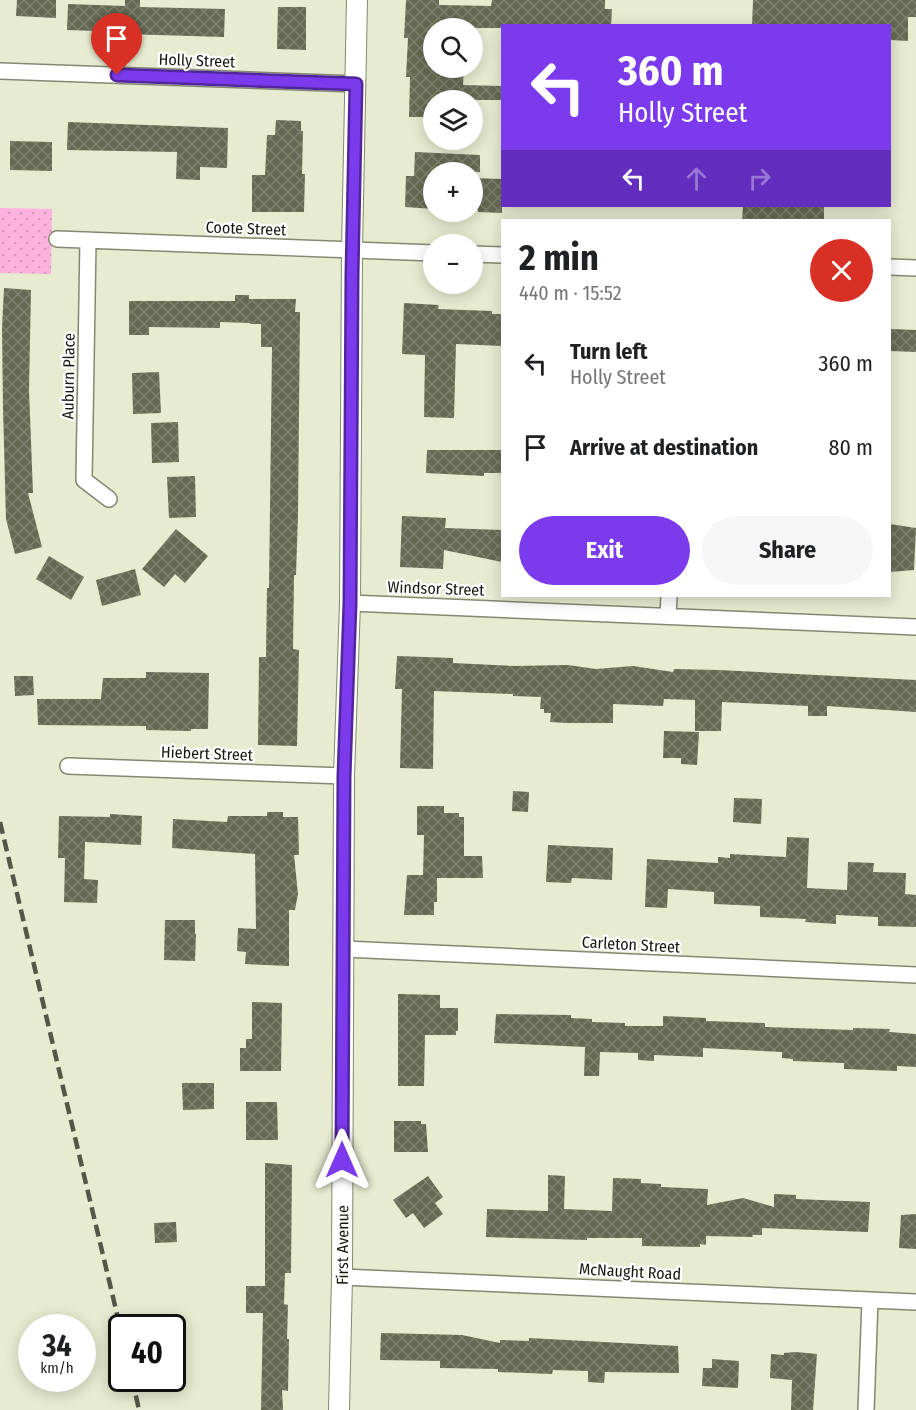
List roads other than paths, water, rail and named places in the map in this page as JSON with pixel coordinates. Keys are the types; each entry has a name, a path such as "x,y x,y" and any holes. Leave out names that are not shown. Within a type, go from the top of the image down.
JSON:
{"street":[{"name":"First Avenue","path":"339,1410 342,1277 344,776 350,603 352,250 357,0"},
{"name":"Holly Street","path":"0,71 356,84"},
{"name":"Coote Street","path":"57,239 423,253"},
{"name":"Auburn Place","path":"88,240 84,480 109,500"},
{"path":"483,254 501,255"},
{"path":"891,267 916,268"},
{"path":"668,616 669,597"},
{"name":"Windsor Street","path":"350,603 916,627"},
{"name":"Hiebert Street","path":"68,766 344,776"},
{"name":"Carleton Street","path":"344,949 916,975"},
{"name":"McNaught Road","path":"342,1277 916,1302"},
{"path":"866,1410 870,1300"}],"railway":[{"path":"0,822 117,1314"},
{"path":"135,1392 139,1410"}]}
